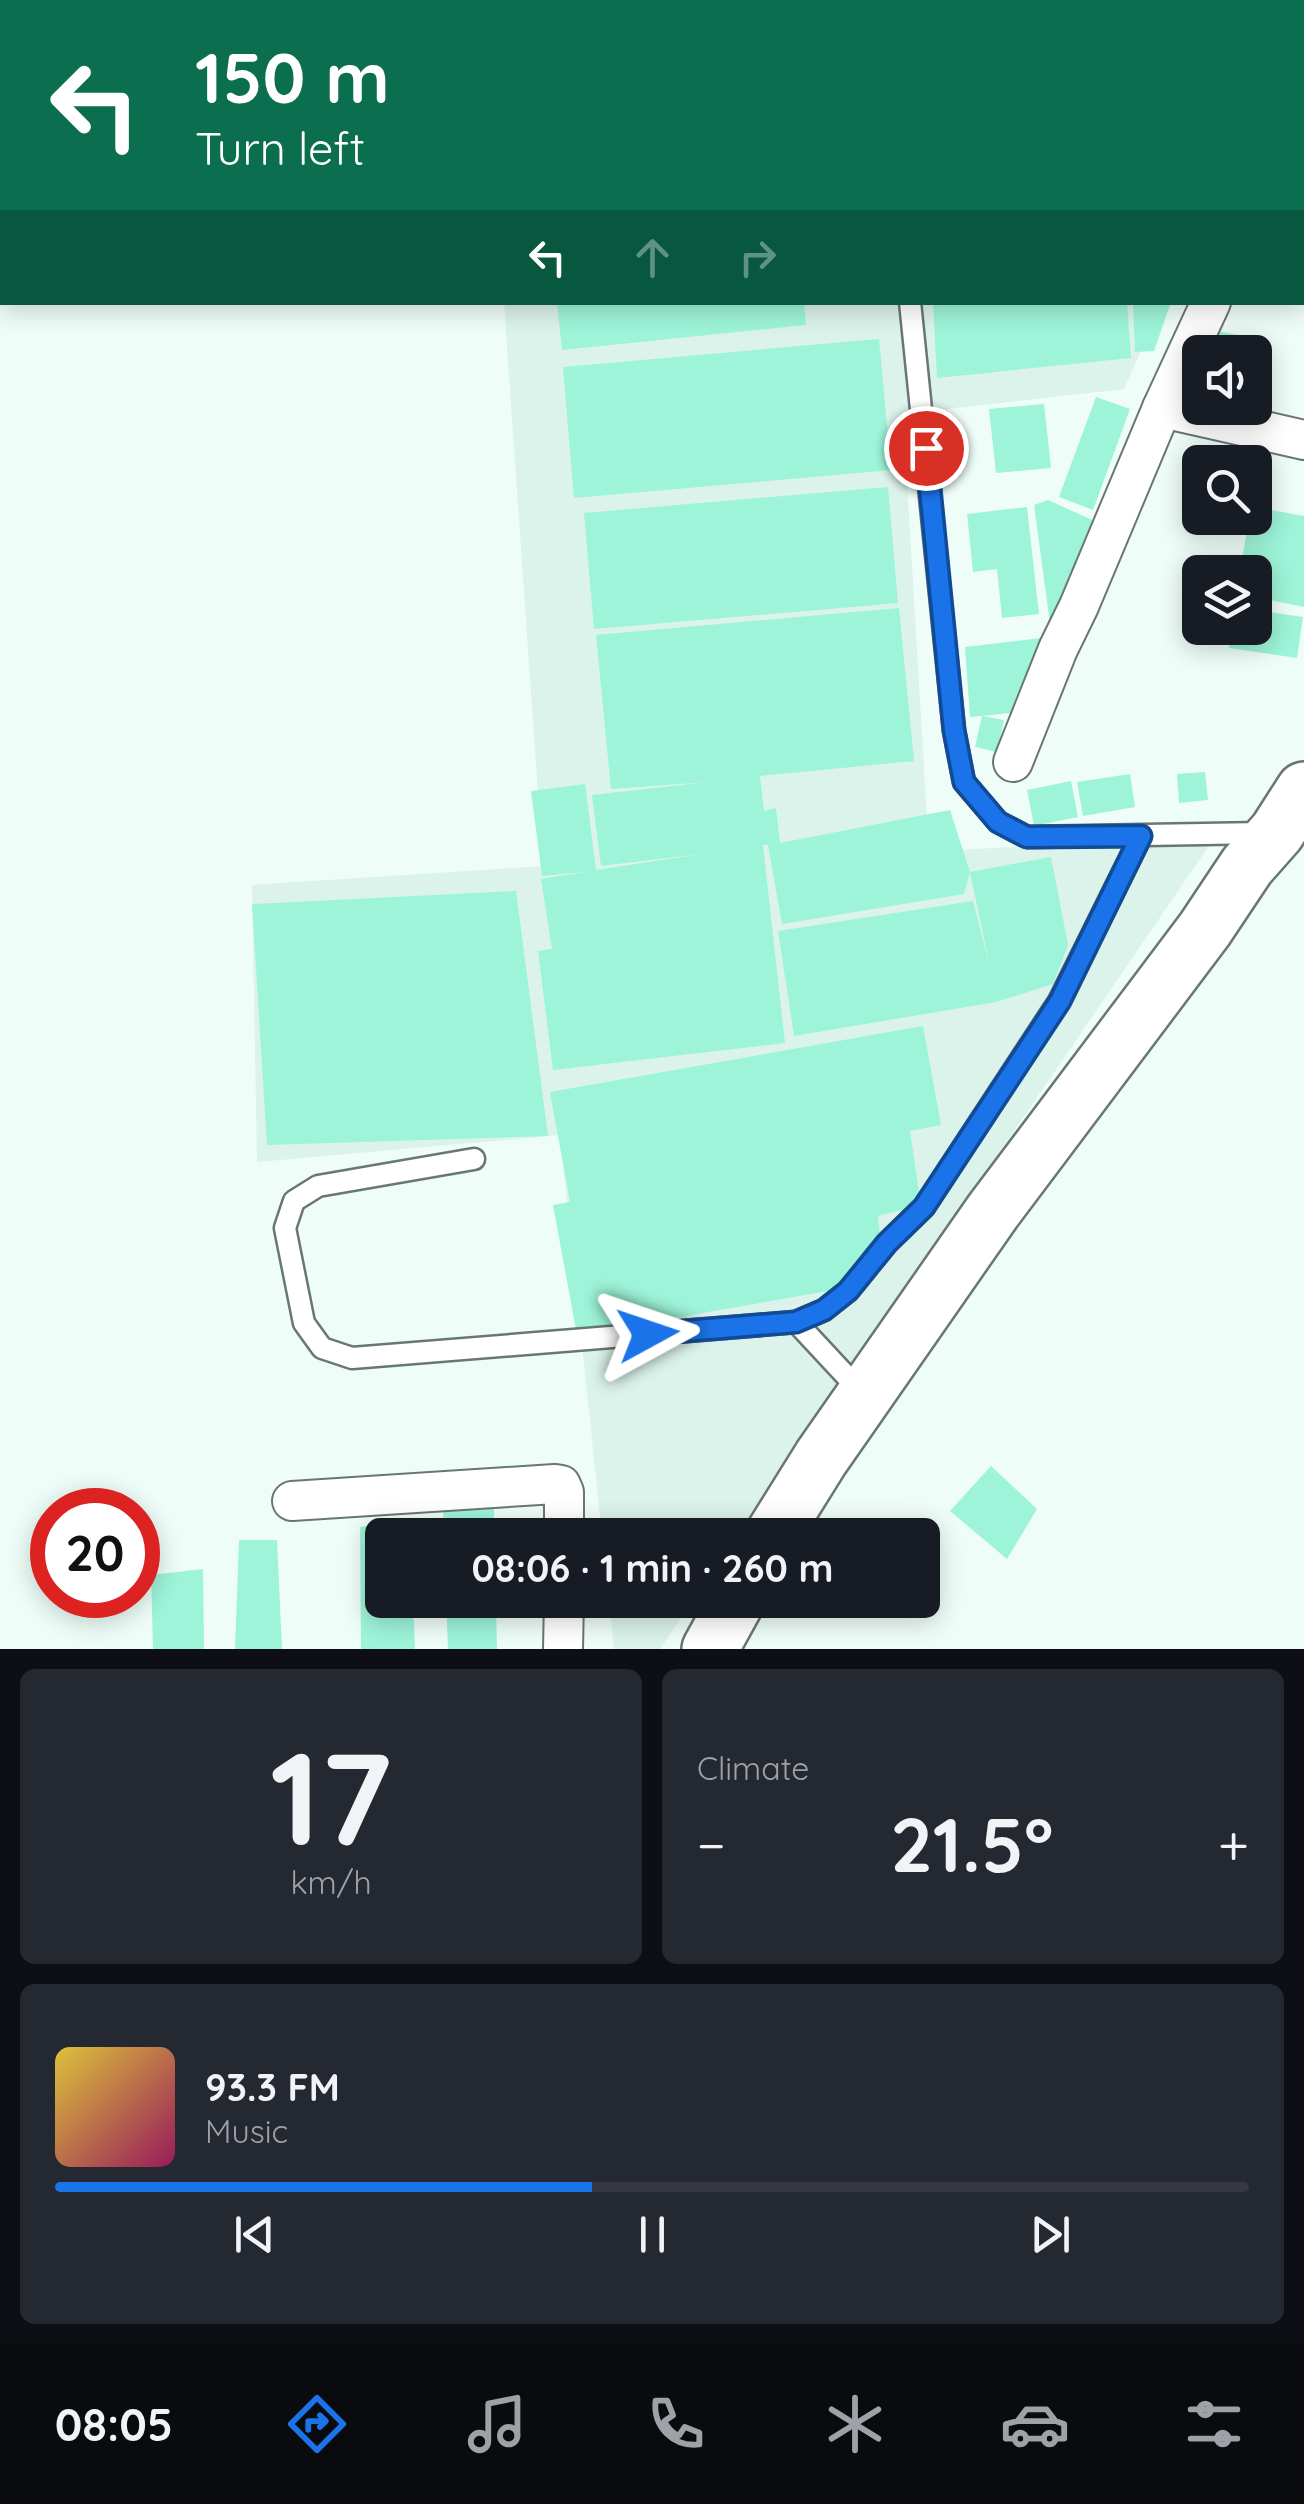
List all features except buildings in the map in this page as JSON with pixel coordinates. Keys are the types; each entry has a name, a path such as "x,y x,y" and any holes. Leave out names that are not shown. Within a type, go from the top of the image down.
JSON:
{"main road":[{"path":"784,1518 993,1211 1290,812"},
{"path":"710,1649 726,1618"}],"street":[{"path":"1012,762 1209,305"},
{"path":"1162,408 1304,440"},
{"path":"292,1501 555,1484 561,1485 564,1492 564,1518"},
{"path":"563,1649 564,1618"}],"lane":[{"path":"910,305 954,730 964,782 998,822 1027,837 1141,836 1290,812"},
{"path":"474,1159 318,1186 294,1200 285,1228 304,1323 322,1348 352,1358 796,1322 824,1310 848,1291 887,1243 924,1207 1060,1001 1141,836"},
{"path":"796,1322 865,1395"}],"shaded area":[{"path":"504,305 1161,305 1124,389 903,414 929,852 1217,834 750,1518 600,1518 560,1135 257,1162 252,885 543,866"},
{"path":"611,1618 681,1618 660,1649 614,1649"}],"route":[{"path":"648,1334 796,1322 824,1310 848,1291 887,1243 924,1207 1060,1001 1141,836 1027,837 998,822 964,782 954,730 926,448"}]}
